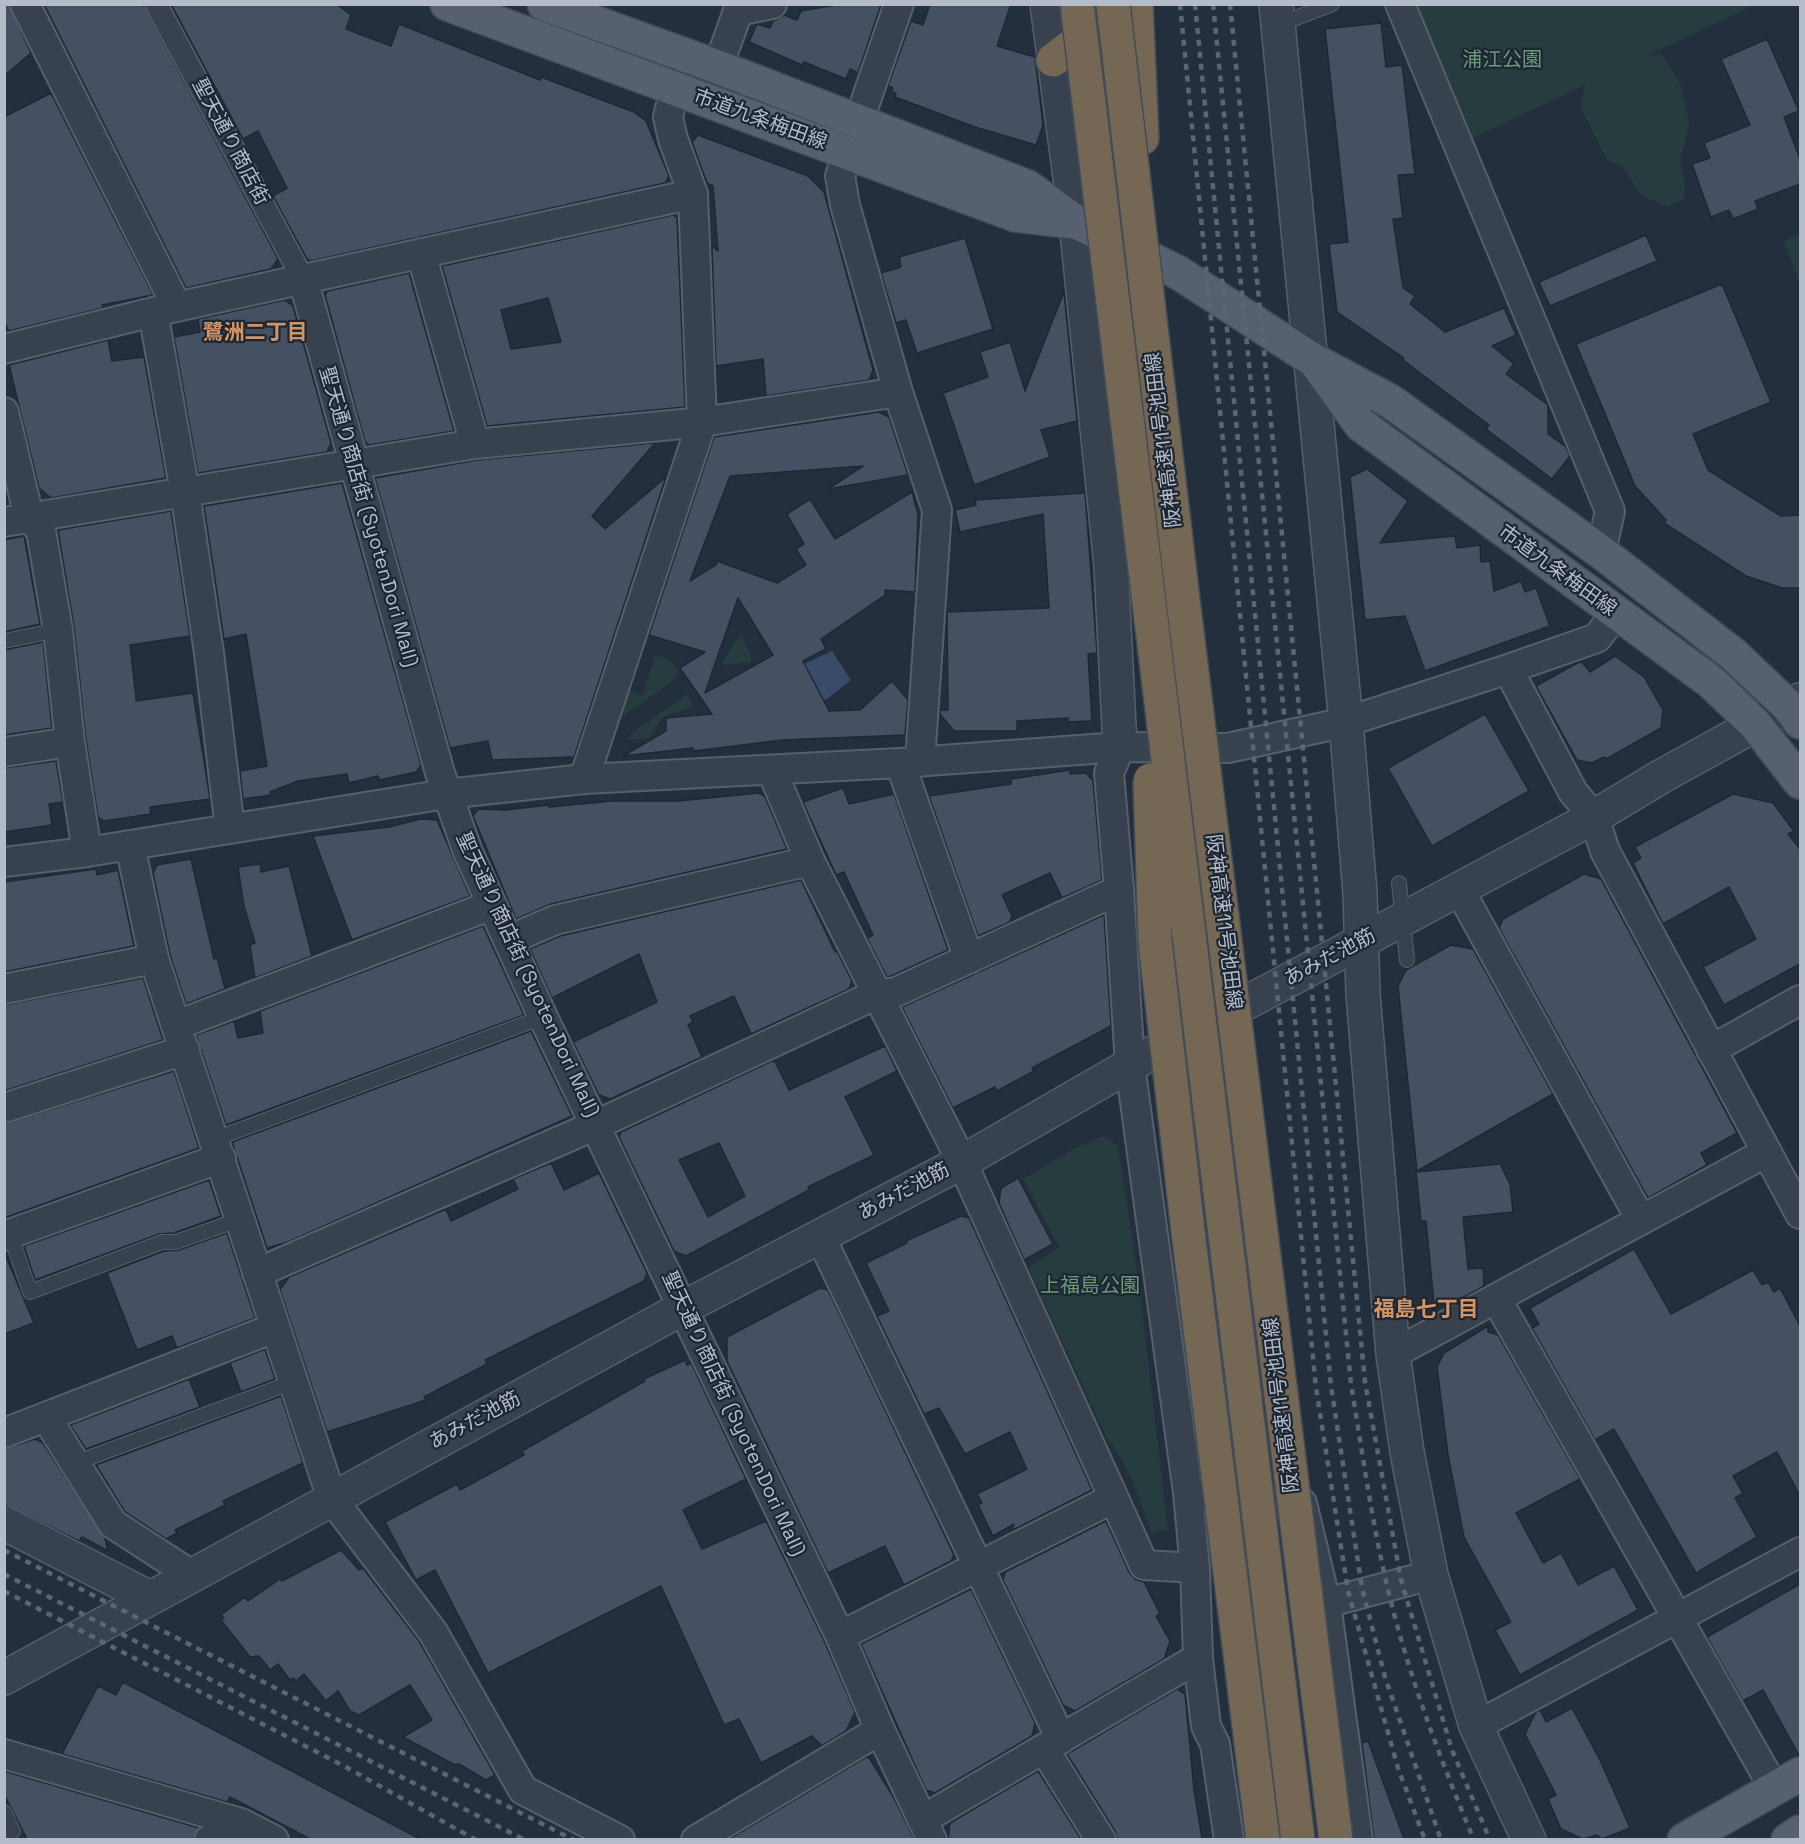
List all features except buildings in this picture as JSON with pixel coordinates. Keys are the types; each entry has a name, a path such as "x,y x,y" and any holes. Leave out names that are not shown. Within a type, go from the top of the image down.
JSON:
{"highway":[{"name":"阪神高速11号池田線","path":"1077,4 1298,1839"},
{"path":"1053,60 1103,22 1108,4"},
{"name":"阪神高速11号池田線","path":"1113,4 1183,600 1336,1839"},
{"path":"1136,4 1147,255"},
{"path":"1149,611 1146,680 1155,941 1188,1232 1263,1839"}],"main road":[{"name":"市道九条梅田線","path":"447,4 675,90 853,138"},
{"name":"市道九条梅田線","path":"544,4 583,11 718,67 853,138 1015,215 1076,222 1147,255 1179,273 1313,360 1390,401 1600,552 1733,654 1797,710"},
{"name":"市道九条梅田線","path":"1313,360 1361,425 1615,614 1712,682 1755,724 1800,782"},
{"path":"1684,1839 1787,1781"}],"street":[{"path":"26,4 165,310 185,492 209,653 231,829"},
{"name":"聖天通り商店街","path":"156,4 303,279"},
{"path":"718,67 733,8 772,4"},
{"path":"899,4 840,176 845,205 898,392 937,510 910,763 969,959"},
{"path":"1047,4 1076,222 1111,565 1120,747 1109,773 1130,1065 1188,1492 1195,1568 1198,1658 1206,1725 1215,1744 1229,1839"},
{"path":"1400,4 1610,511 1600,552"},
{"path":"1277,15 1313,360 1346,722 1363,940 1363,994 1393,1354 1407,1452 1431,1575 1476,1726 1529,1839"},
{"path":"584,779 702,422 693,195 673,139 668,117 675,90"},
{"path":"4,348 303,279 693,195"},
{"path":"422,253 475,444"},
{"name":"聖天通り商店街 (SyotenDori Mall)","path":"303,279 446,794 492,905 543,1017 840,1636 880,1731"},
{"path":"17,519 352,462 475,444 702,422 898,392"},
{"path":"4,412 17,519"},
{"path":"17,519 41,531 58,630 70,742 87,852"},
{"path":"4,862 87,852 446,794 584,779 910,763 1120,747 1228,748 1346,722 1508,669 1597,638 1615,614"},
{"path":"1508,669 1573,792 1594,817 1605,851 1800,1214"},
{"name":"あみだ池筋","path":"10,1669 193,1576 683,1308 962,1162 1130,1065 1594,817 1755,724 1797,710"},
{"path":"4,752 70,742"},
{"path":"771,771 810,861 875,995 962,1162 1112,1499 1144,1565 1195,1568"},
{"path":"130,845 154,959 332,1499 433,1632 523,1790 620,1839"},
{"path":"509,940 555,920 810,861"},
{"path":"1459,889 1641,1220"},
{"path":"257,1273 596,1125 875,995 896,992 1119,890"},
{"path":"4,1108 181,1038 492,905"},
{"path":"4,989 154,959"},
{"path":"1712,1050 1800,1000"},
{"path":"7,1235 218,1148"},
{"path":"1393,1354 1497,1300 1767,1152"},
{"path":"820,1236 978,1565 1053,1744 1101,1839"},
{"path":"1497,1300 1677,1619 1787,1781"},
{"path":"4,1432 274,1328"},
{"path":"46,1417 113,1524 193,1576"},
{"path":"1188,1492 1302,1503 1326,1603 1358,1839"},
{"path":"840,1636 1112,1499"},
{"path":"4,1523 150,1598"},
{"path":"1476,1726 1800,1552"},
{"path":"1326,1603 1431,1575"},
{"path":"696,1839 880,1731 927,1830 1053,1744 1198,1658"},
{"path":"4,1754 240,1823 273,1839"},
{"path":"210,1839 240,1823"}],"lane":[{"path":"1277,15 1332,4"},
{"path":"4,641 58,630"},
{"path":"1399,883 1407,960"},
{"path":"218,1148 543,1017"},
{"path":"7,1235 30,1292 162,1242 176,1242 241,1219"},
{"path":"75,1463 292,1382"},
{"path":"4,1812 13,1831 4,1836"}],"green space":[{"name":"浦江公園","path":"1415,5 1754,5 1649,55 1662,54 1681,85 1689,123 1680,162 1685,187 1683,199 1666,207 1640,194 1623,167 1607,160 1581,108 1585,85 1473,138"},
{"path":"1800,234 1800,282 1783,241"},
{"path":"741,633 752,659 749,662 725,665 722,663"},
{"path":"655,655 670,660 678,669 675,680 616,721 626,690 643,695"},
{"path":"687,694 694,706 664,716 649,738 628,740 632,733"},
{"name":"上福島公園","path":"1103,1136 1118,1145 1138,1277 1168,1530 1152,1533 1123,1461 1109,1443 1028,1267 1060,1248 1023,1179 1074,1149"}],"water":[{"path":"832,651 851,680 827,699 816,701 804,664"}],"railway":[{"path":"1180,4 1316,1388 1348,1591 1398,1768 1425,1840"},
{"path":"1195,4 1331,1386 1362,1588 1385,1677 1441,1840"},
{"path":"1213,4 1351,1384 1376,1532 1394,1614 1424,1712 1474,1840"},
{"path":"1230,4 1365,1382 1401,1580 1452,1750 1490,1840"},
{"path":"4,1550 574,1840"},
{"path":"4,1574 525,1840"},
{"path":"4,1591 344,1766 476,1840"}],"district":[{"name":"鷺洲二丁目","path":"255,333"},
{"name":"福島七丁目","path":"1426,1310"}]}
